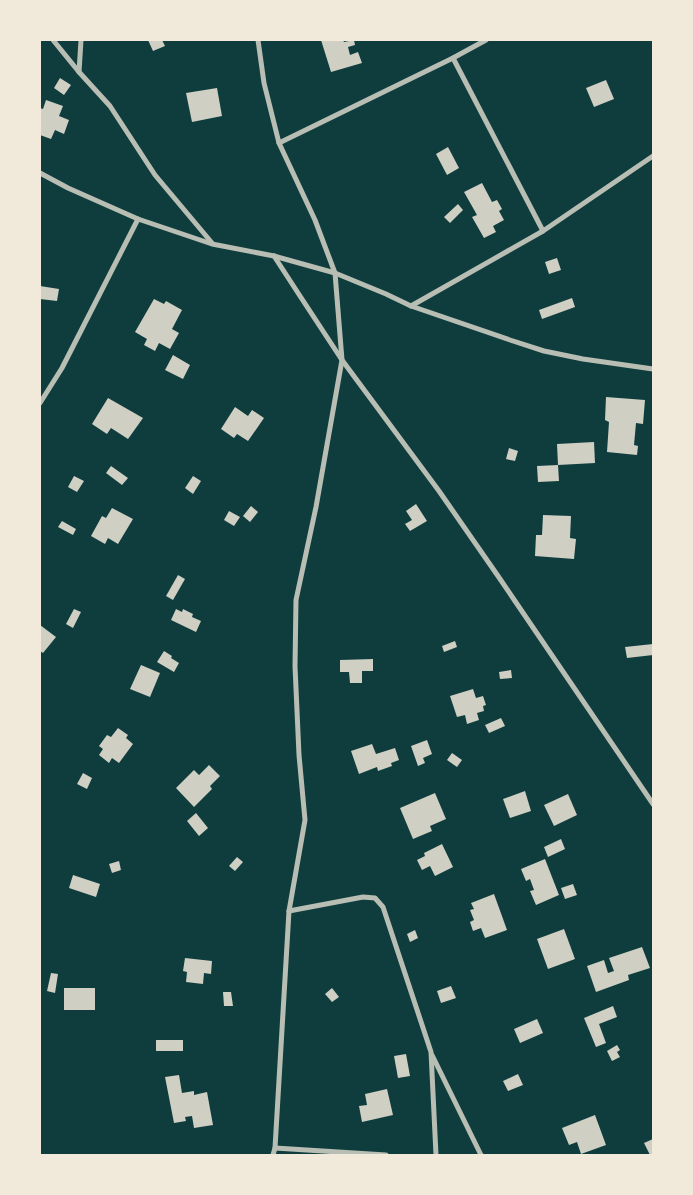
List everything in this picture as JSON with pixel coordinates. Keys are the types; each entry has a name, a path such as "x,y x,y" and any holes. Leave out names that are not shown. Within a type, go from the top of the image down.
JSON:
{"street":[{"path":"53,40 110,106 155,175 212,244"},
{"path":"79,72 81,40"},
{"path":"258,40 264,83 279,143 315,220 335,273 342,360 316,507 296,600 295,666 299,755 305,820 289,911 275,1148 273,1155"},
{"path":"279,143 486,40"},
{"path":"453,58 543,231"},
{"path":"411,306 543,231 653,156"},
{"path":"40,173 68,188 138,219 212,244 274,256 335,273 411,306 544,351 583,359 653,369"},
{"path":"40,403 62,368 138,219"},
{"path":"274,256 342,360 439,491 493,568 653,804"},
{"path":"289,911 363,897 376,898 383,907 431,1052 480,1155"},
{"path":"431,1052 436,1155"},
{"path":"275,1148 386,1155"}],"building":[{"path":"148,40 162,40 165,46 153,51"},
{"path":"321,40 343,40 344,42 354,40 355,45 348,47 350,55 358,52 362,63 331,72"},
{"path":"60,78 71,85 64,95 54,88"},
{"path":"606,80 614,99 594,107 586,88"},
{"path":"217,88 222,116 192,122 186,93"},
{"path":"46,100 63,106 59,116 69,120 64,134 55,130 51,139 40,135 40,108 43,109"},
{"path":"448,147 459,168 447,175 436,154"},
{"path":"482,183 492,202 497,200 502,209 499,211 504,220 493,226 496,232 484,238 472,217 477,215 464,192"},
{"path":"458,204 463,210 450,223 444,217"},
{"path":"557,258 561,270 549,274 545,262"},
{"path":"40,286 59,289 57,301 40,299"},
{"path":"572,298 575,307 542,319 539,310"},
{"path":"154,299 164,304 166,301 182,310 172,329 179,333 170,349 159,343 155,351 144,345 147,339 135,332"},
{"path":"173,355 190,365 183,379 165,370"},
{"path":"606,397 645,400 643,424 636,423 634,445 638,446 637,455 607,452 609,422 605,420"},
{"path":"108,398 143,418 128,439 111,428 107,434 92,424"},
{"path":"235,407 248,416 252,410 264,418 248,441 237,434 234,438 221,429"},
{"path":"594,442 595,463 558,465 557,444"},
{"path":"509,448 518,451 515,461 506,459"},
{"path":"558,465 559,481 538,482 537,466"},
{"path":"111,466 128,478 122,485 106,473"},
{"path":"74,476 84,481 77,492 68,487"},
{"path":"193,476 201,481 193,494 185,488"},
{"path":"416,504 427,521 410,531 405,524 412,520 406,511"},
{"path":"251,506 258,512 250,522 243,516"},
{"path":"112,508 133,519 118,544 108,538 105,544 91,536 102,516 106,518"},
{"path":"229,511 240,517 234,526 224,520"},
{"path":"543,515 571,516 570,538 576,539 574,559 535,556 536,535 542,535"},
{"path":"62,521 76,529 73,535 58,527"},
{"path":"178,575 185,579 173,600 166,596"},
{"path":"74,609 81,612 73,628 66,624"},
{"path":"176,609 182,612 183,609 193,614 192,617 201,621 196,632 171,620"},
{"path":"40,625 56,637 43,653 40,651"},
{"path":"455,641 457,647 444,652 442,646"},
{"path":"653,644 653,655 627,658 625,647"},
{"path":"164,651 179,663 174,672 157,662"},
{"path":"373,659 373,671 362,671 362,683 350,683 349,672 340,672 340,660"},
{"path":"141,665 160,673 150,697 130,689"},
{"path":"511,670 512,678 500,679 499,672"},
{"path":"473,689 476,698 483,696 486,705 483,706 484,711 477,713 479,720 467,724 465,715 457,717 450,696"},
{"path":"501,718 505,726 489,733 485,725"},
{"path":"118,728 128,735 126,738 133,744 119,763 112,758 109,763 99,755 103,749 99,746 107,735 111,737"},
{"path":"427,740 432,754 423,758 425,763 418,766 411,746"},
{"path":"372,744 376,754 395,748 399,760 391,763 392,766 378,771 377,767 359,774 351,751"},
{"path":"452,753 462,760 457,767 447,760"},
{"path":"209,765 220,776 210,786 212,789 194,807 176,788 194,770 199,775"},
{"path":"83,773 92,778 87,789 77,784"},
{"path":"525,791 531,811 510,818 503,799"},
{"path":"435,793 446,819 430,826 432,831 413,839 400,808"},
{"path":"568,794 577,815 554,826 544,805"},
{"path":"196,813 208,828 199,836 187,821"},
{"path":"561,839 565,849 548,857 544,847"},
{"path":"442,844 453,867 435,876 430,866 422,870 417,860 425,856 424,853"},
{"path":"237,857 243,862 235,871 229,866"},
{"path":"545,859 559,895 536,905 530,891 534,890 530,879 526,881 521,869"},
{"path":"119,861 121,870 112,873 109,864"},
{"path":"73,875 100,884 96,897 69,888"},
{"path":"573,884 577,895 565,899 561,888"},
{"path":"494,894 507,930 485,938 481,928 473,931 470,922 474,920 470,910 474,909 471,903"},
{"path":"564,929 575,959 548,969 537,939"},
{"path":"415,930 418,938 410,942 407,934"},
{"path":"642,947 650,968 628,975 629,980 596,992 587,966 604,960 608,973 614,971 609,958"},
{"path":"185,958 212,961 211,974 204,973 203,984 186,982 187,972 183,971"},
{"path":"51,973 58,974 55,993 47,991"},
{"path":"451,986 456,998 441,1003 437,991"},
{"path":"64,988 95,988 95,1010 64,1010"},
{"path":"332,988 339,997 332,1002 325,994"},
{"path":"223,992 231,992 233,1006 224,1006"},
{"path":"613,1006 617,1017 599,1024 606,1043 596,1047 584,1018"},
{"path":"537,1019 543,1033 520,1043 514,1029"},
{"path":"156,1040 183,1040 183,1051 156,1051"},
{"path":"617,1045 620,1050 617,1052 620,1057 612,1061 607,1051"},
{"path":"406,1054 410,1076 398,1078 394,1056"},
{"path":"518,1074 523,1085 508,1091 503,1081"},
{"path":"179,1075 182,1093 194,1091 194,1095 207,1092 213,1125 194,1128 192,1116 185,1117 186,1121 174,1123 165,1077"},
{"path":"387,1089 393,1115 362,1122 359,1106 367,1105 365,1094"},
{"path":"595,1115 606,1145 581,1154 577,1142 569,1145 562,1128"},
{"path":"653,1139 653,1155 650,1155 644,1143"}]}
